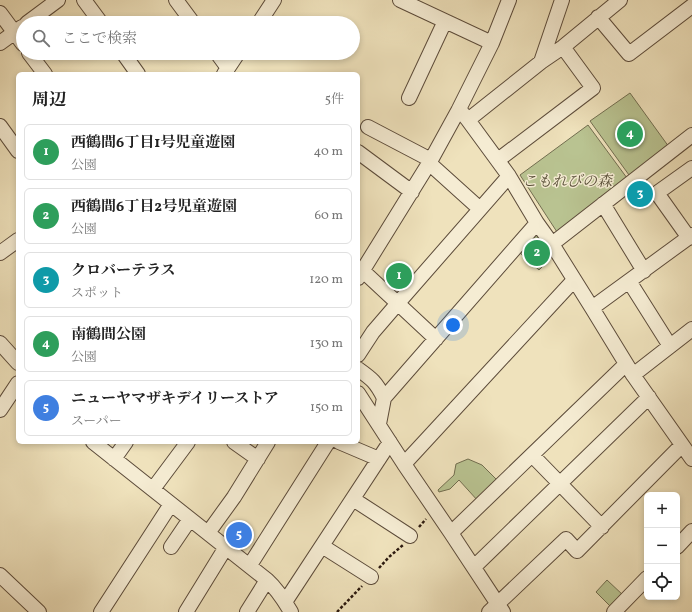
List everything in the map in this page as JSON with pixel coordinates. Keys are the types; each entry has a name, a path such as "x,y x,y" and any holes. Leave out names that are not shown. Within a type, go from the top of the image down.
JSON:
{"street":[{"path":"36,16 58,0"},
{"path":"84,0 96,16"},
{"path":"176,0 188,16"},
{"path":"264,16 274,0"},
{"path":"400,0 492,43"},
{"path":"436,339 398,303 360,274 430,162 459,109 492,43 509,0"},
{"path":"541,62 562,0"},
{"path":"468,120 541,62 563,47 620,0"},
{"path":"598,17 629,54 692,6"},
{"path":"0,12 16,26"},
{"path":"409,98 445,21"},
{"path":"0,44 16,31"},
{"path":"498,160 593,88 563,47"},
{"path":"35,60 44,72"},
{"path":"128,60 137,72"},
{"path":"220,60 226,71 233,60"},
{"path":"459,109 509,176 629,369 692,458"},
{"path":"0,126 16,148"},
{"path":"368,127 430,162 480,209"},
{"path":"552,244 692,135"},
{"path":"360,153 412,192"},
{"path":"592,308 690,236 657,193 692,168"},
{"path":"360,352 373,332 509,176"},
{"path":"603,204 644,270"},
{"path":"379,424 384,398 537,223"},
{"path":"2,248 16,241"},
{"path":"404,464 574,280"},
{"path":"629,282 670,346"},
{"path":"451,533 532,455 629,369 670,346 692,329"},
{"path":"0,343 16,362"},
{"path":"360,370 370,377 377,385 384,398"},
{"path":"360,390 370,377"},
{"path":"0,410 16,386"},
{"path":"360,395 404,464 474,567 496,609 566,539 577,550 602,527 682,445"},
{"path":"474,567 648,397"},
{"path":"95,444 267,580 274,587 288,607 322,546 390,442"},
{"path":"114,459 125,444"},
{"path":"153,489 187,444"},
{"path":"237,444 258,459"},
{"path":"208,533 234,497 267,444"},
{"path":"250,566 327,444"},
{"path":"344,444 379,459"},
{"path":"532,455 602,527"},
{"path":"353,499 410,536"},
{"path":"101,612 170,504"},
{"path":"172,547 190,519"},
{"path":"680,544 692,531"},
{"path":"322,546 371,577"},
{"path":"186,612 226,547"},
{"path":"0,575 39,612"},
{"path":"247,612 267,580"},
{"path":"614,612 644,581"}],"path":[{"path":"337,612 389,557 405,543 435,510"}],"green space":[{"path":"630,93 669,147 629,175 590,121"},
{"name":"こもれびの森","path":"588,125 627,178 557,232 520,175"},
{"path":"533,234 540,234 554,255 539,270 519,252"},
{"path":"398,264 412,277 403,289 398,287 387,276"},
{"path":"468,459 482,465 498,481 478,501 459,480 450,489 439,492 438,490 454,475 456,464"},
{"path":"607,580 624,596 613,609 596,592"}],"place":[{"name":"南鶴間公園","path":"630,134"},
{"name":"クロバーテラス","path":"640,194"},
{"name":"西鶴間6丁目2号児童遊園","path":"537,253"},
{"name":"西鶴間6丁目1号児童遊園","path":"399,276"},
{"name":"ニューヤマザキデイリーストア","path":"239,535"}]}
